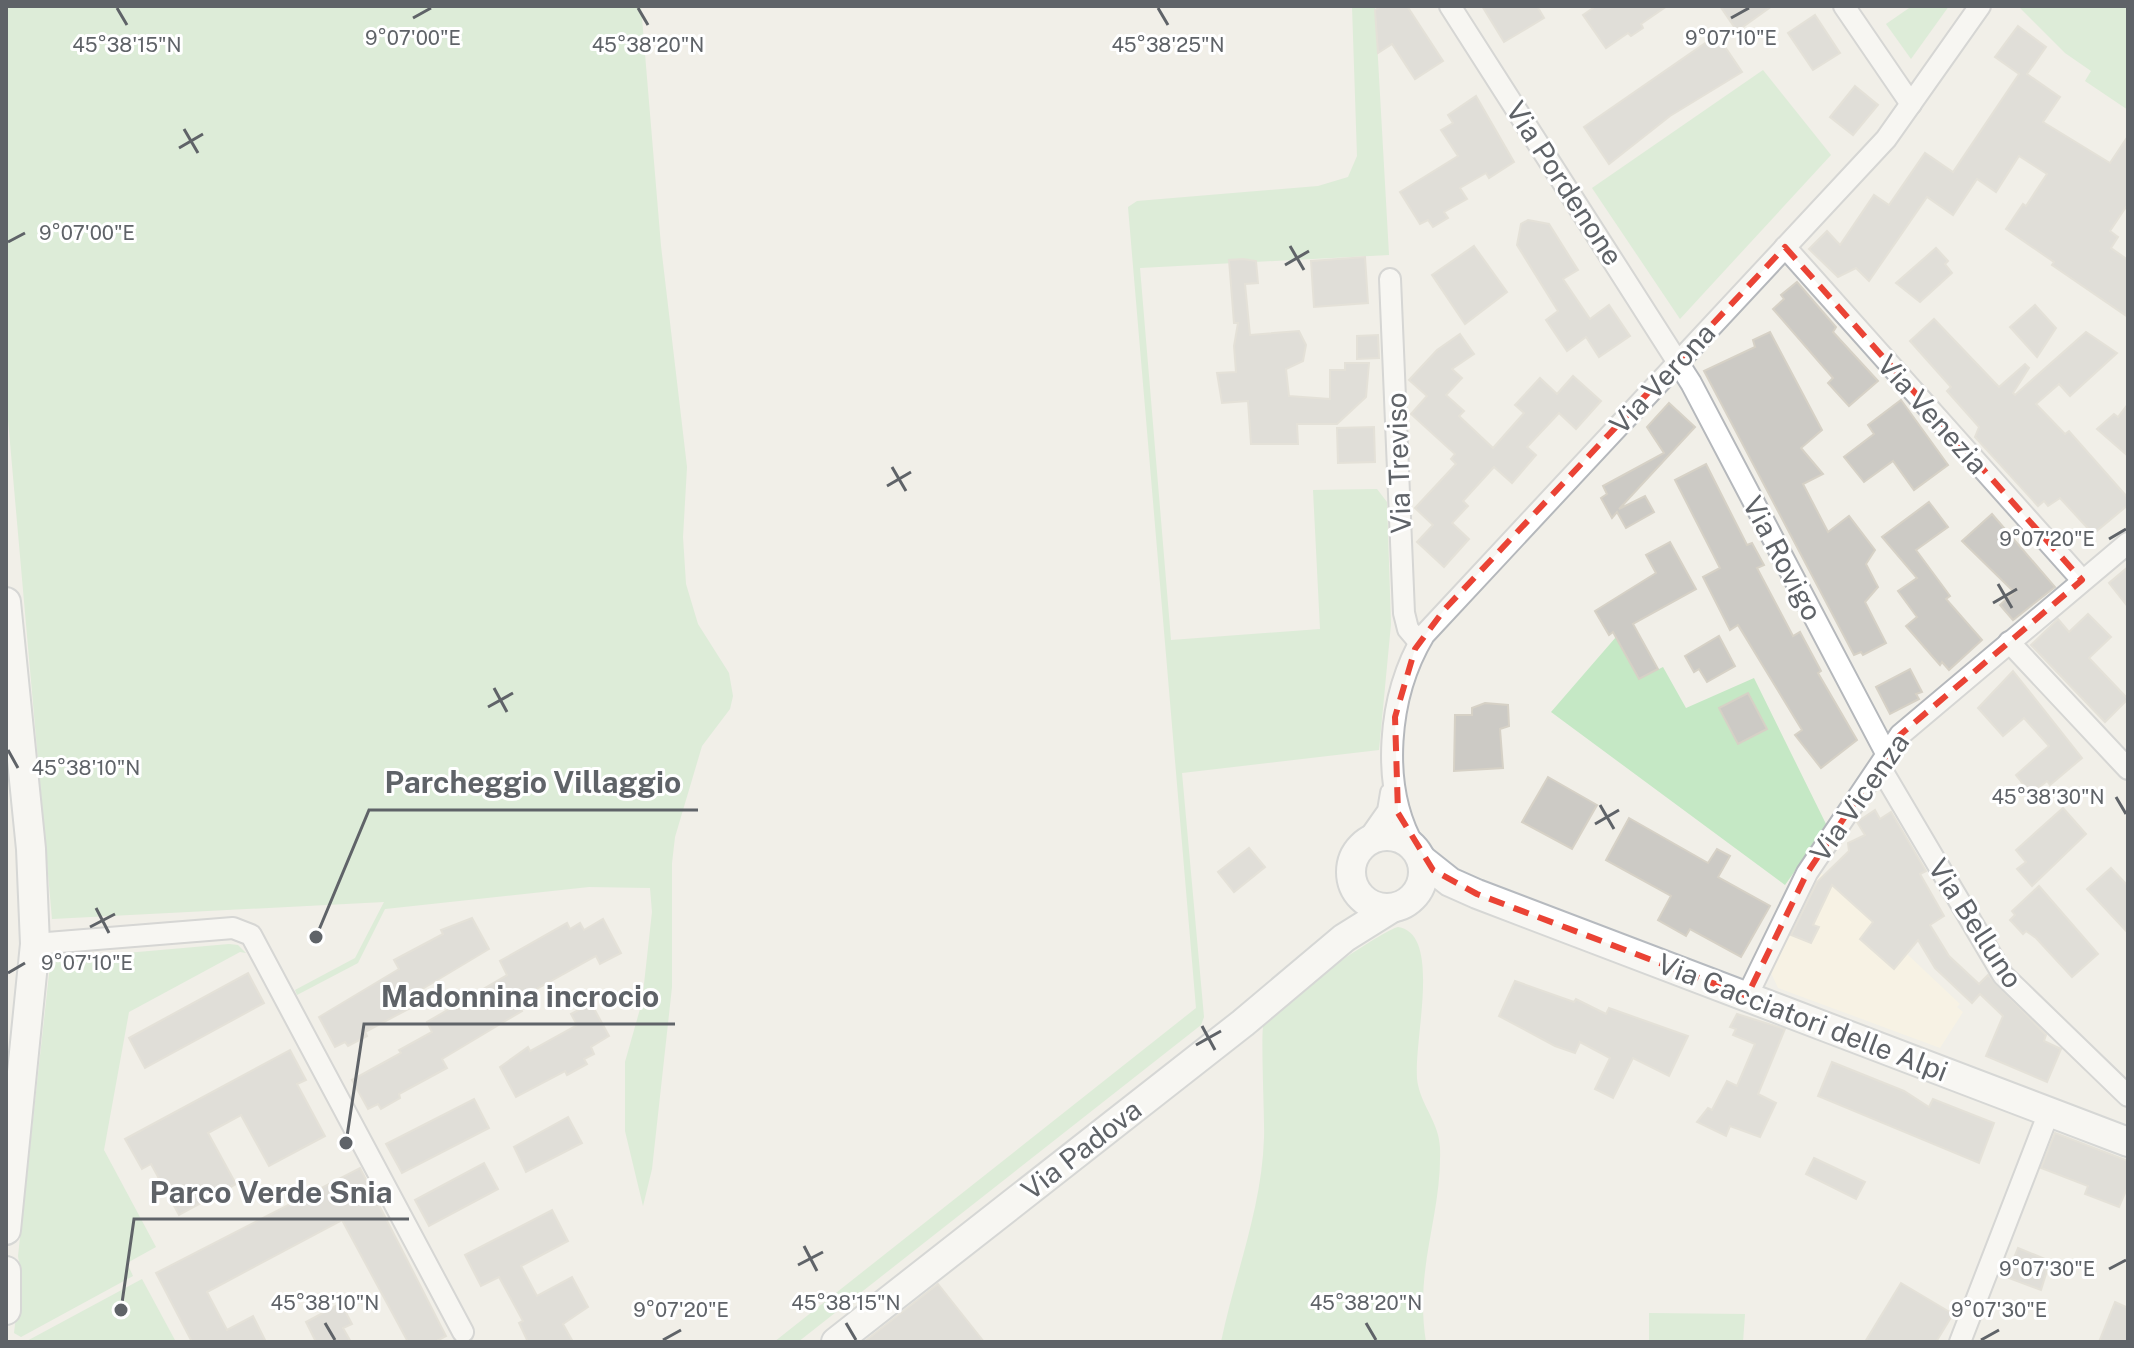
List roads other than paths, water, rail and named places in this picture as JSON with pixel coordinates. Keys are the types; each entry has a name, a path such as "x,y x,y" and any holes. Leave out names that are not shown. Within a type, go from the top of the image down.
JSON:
{"street":[{"name":"Via Pordenone","path":"1450,6 1636,293 1676,363"},
{"path":"1844,6 1911,104"},
{"name":"Via Verona","path":"1418,853 1398,813 1395,769 1397,705 1407,668 1419,642 1444,610 1886,139 1980,6"},
{"name":"Via Venezia","path":"1785,247 2082,580"},
{"name":"Via Treviso","path":"1390,279 1404,613 1410,634 1419,642"},
{"name":"Via Rovigo","path":"1676,363 1698,397 1883,761"},
{"name":"Via Vicenza","path":"1747,996 1807,873 1909,726 2128,543"},
{"path":"6,602 31,849 35,944 6,1230"},
{"path":"2009,642 2128,769"},
{"name":"Via Belluno","path":"1883,761 2003,975 2128,1096"},
{"name":"Via Verona","path":"1367,841 1388,811 1395,769"},
{"name":"Via Cacciatori delle Alpi","path":"1367,841 1394,836 1450,882 1477,894 2128,1142"},
{"path":"1367,841 1354,857 1351,877 1366,901 1401,904 1423,879 1418,853"},
{"name":"Via Padova","path":"1325,954 1343,918 1351,877"},
{"name":"Via Cacciatori delle Alpi","path":"1401,904 1440,891 1477,894"},
{"name":"Via Padova","path":"836,1342 1361,925 1401,904"},
{"path":"35,944 233,928 251,935 463,1332"},
{"path":"1960,1342 2049,1112"},
{"path":"6,1271 6,1310"}],"place":[{"name":"Parcheggio Villaggio","path":"316,937"},
{"name":"Madonnina incrocio","path":"346,1143"},
{"name":"Parco Verde Snia","path":"121,1310"}]}
